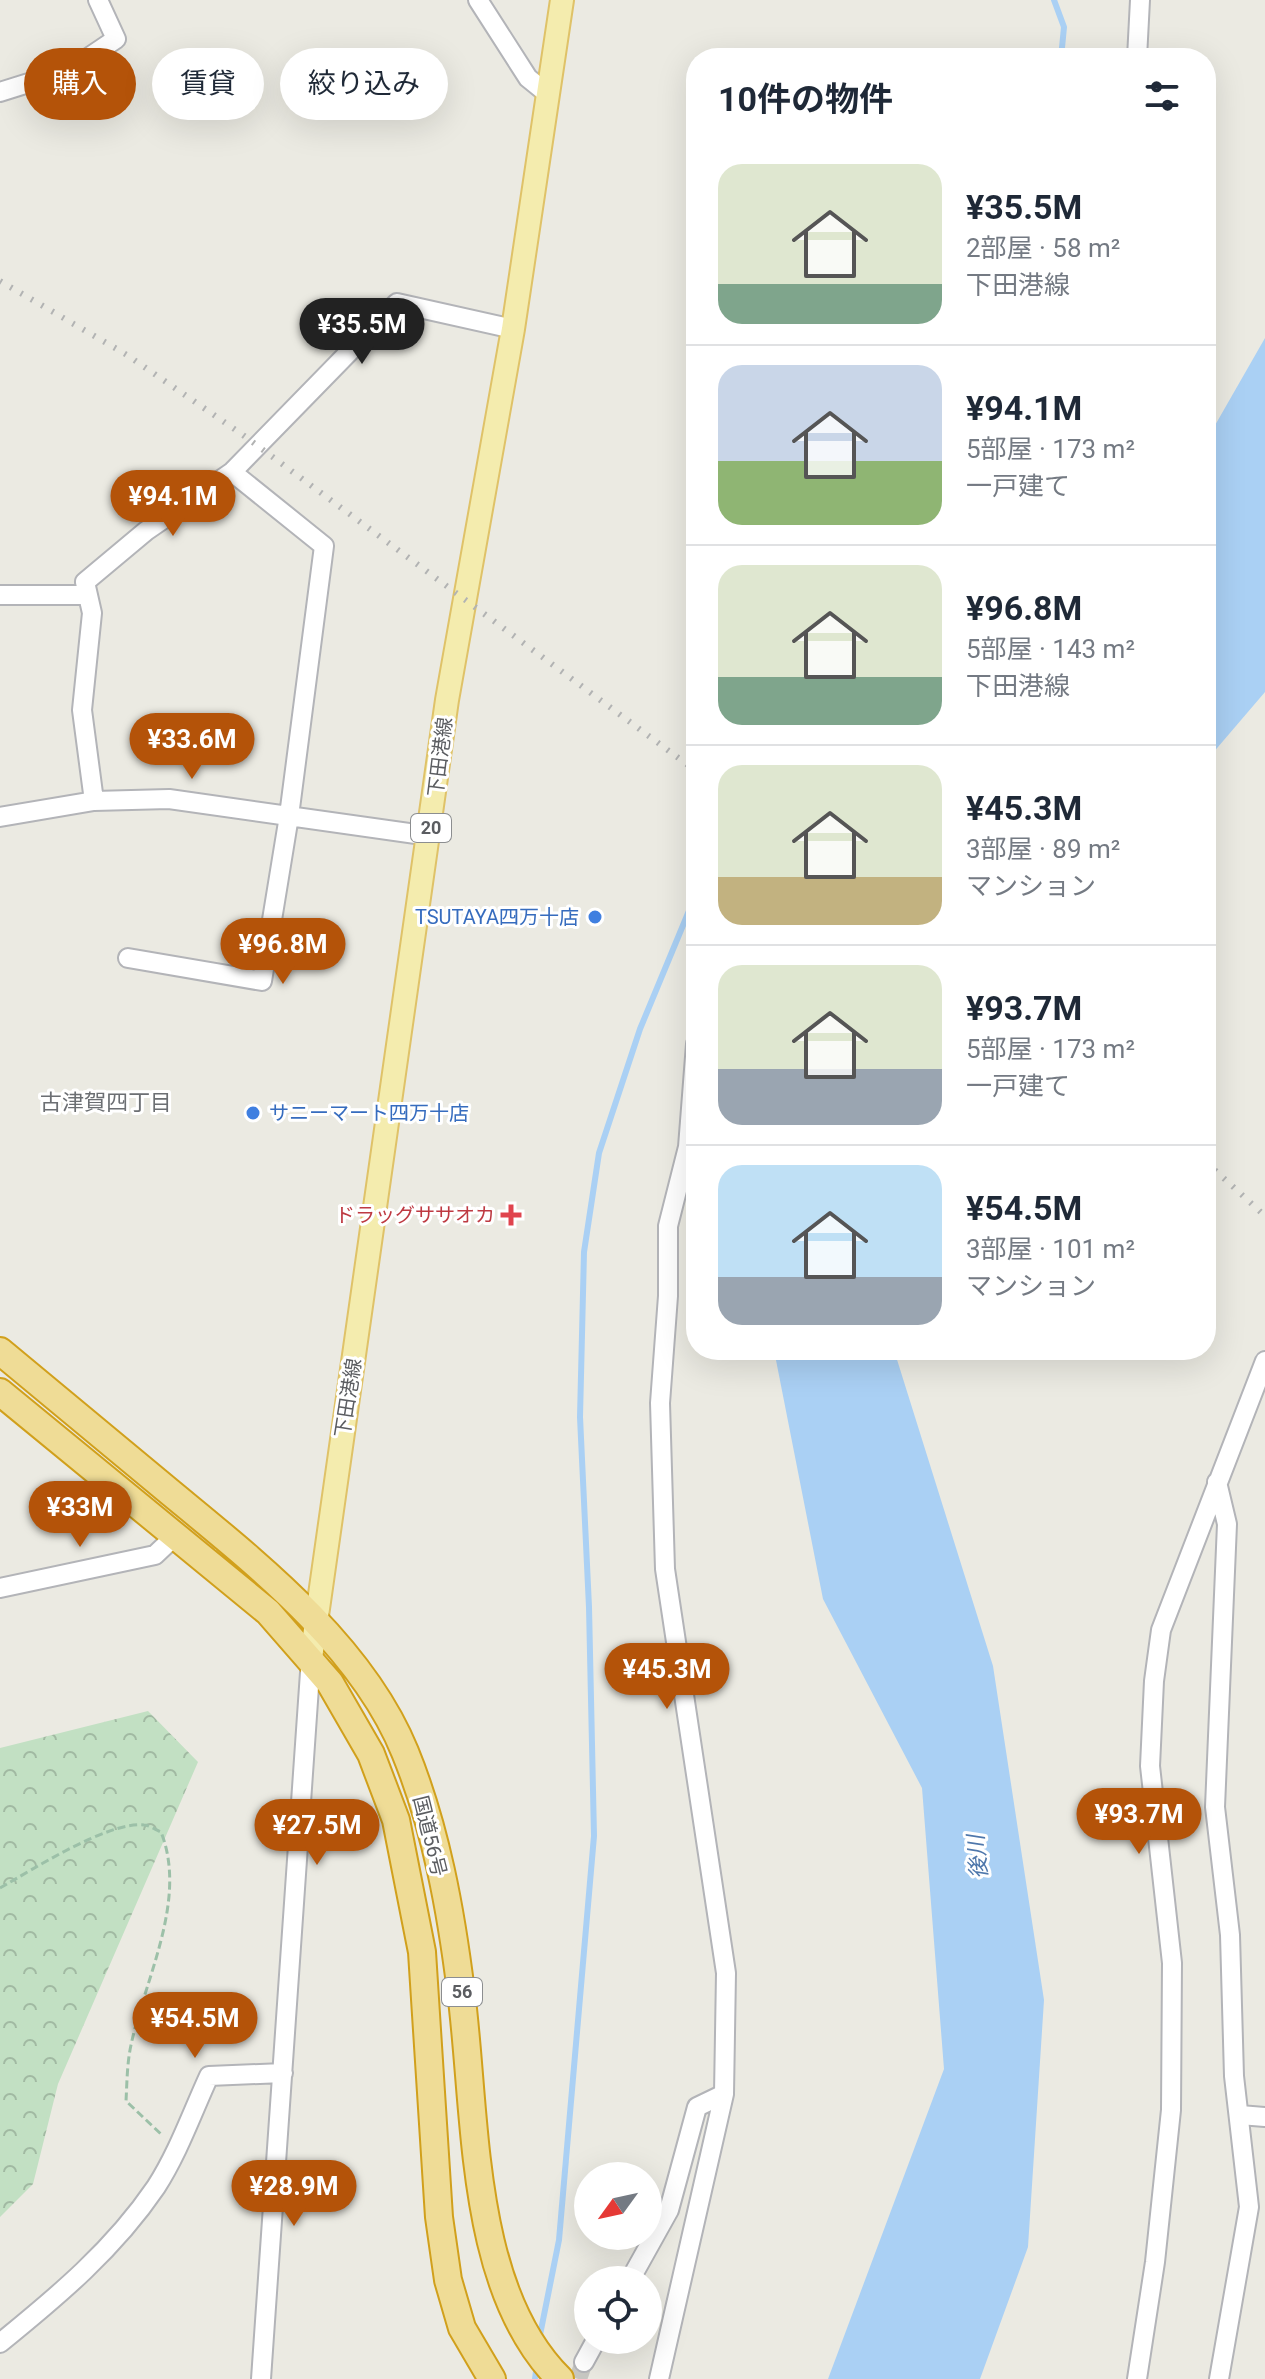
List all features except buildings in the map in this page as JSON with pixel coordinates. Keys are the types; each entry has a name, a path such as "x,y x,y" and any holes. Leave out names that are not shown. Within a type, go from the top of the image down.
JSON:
{"highway":[{"name":"国道56号","path":"0,1351 257,1564 315,1621 373,1692 404,1749 433,1831 461,1990 488,2233 502,2287 524,2334 560,2379"},
{"name":"国道56号","path":"0,1392 174,1537 238,1585 311,1658 330,1683 371,1754 396,1820 422,1952 439,2217 448,2280 462,2328 492,2379"}],"main road":[{"name":"下田港線","path":"311,1658 447,700 513,329 562,0"}],"street":[{"path":"0,92 70,70 116,39 98,0"},
{"path":"478,0 528,78 549,95"},
{"path":"1138,48 1140,0"},
{"path":"94,801 82,710 92,613 85,582 146,531 232,472 397,303 513,329"},
{"path":"128,958 262,981 289,816 324,546 232,472"},
{"path":"0,595 87,595"},
{"path":"0,817 94,801 169,799 430,836"},
{"path":"659,2379 724,2094 726,1973 665,1569 660,1403 668,1296 668,1226 686,1155"},
{"path":"1137,2379 1155,2262 1171,2110 1172,1963 1150,1766 1154,1681 1161,1630 1265,1361"},
{"path":"1217,1482 1227,1524 1215,1807 1230,1935 1234,2076 1249,2207 1219,2379"},
{"path":"0,1588 155,1555 174,1537"},
{"path":"261,2379 311,1658"},
{"path":"0,2343 62,2292 118,2237 157,2185 209,2076 283,2073"},
{"path":"638,2266 669,2210 697,2107 724,2094"},
{"path":"1240,2115 1265,2117"},
{"path":"584,2362 588,2354"}],"path":[{"path":"0,1888 65,1851 112,1831 144,1825 161,1832 167,1847 168,1913 130,2047 126,2101 176,2149"}],"green space":[{"path":"148,1711 198,1762 58,2084 33,2184 0,2217 0,1748"}],"water":[{"path":"1265,338 1265,692 1216,749 1216,424"},
{"name":"後川","path":"776,1360 897,1360 993,1666 1044,2000 1028,2247 980,2379 828,2379 944,2069 922,1788 823,1599"}],"waterway":[{"path":"1054,0 1064,27 1062,48"},
{"path":"539,2340 559,2240 594,1836 589,1607 580,1417 584,1252 599,1153 640,1029 686,918"},
{"path":"535,2379 537,2363"}],"tunnel":[{"path":"578,2379 584,2362"}],"railway":[{"path":"0,281 127,355 243,435 686,764"},
{"path":"1216,1171 1265,1216"}],"place":[{"name":"TSUTAYA四万十店","path":"595,917"},
{"name":"サニーマート四万十店","path":"253,1113"},
{"name":"ドラッグササオカ","path":"511,1215"}],"district":[{"name":"古津賀四丁目","path":"106,1102"}]}
